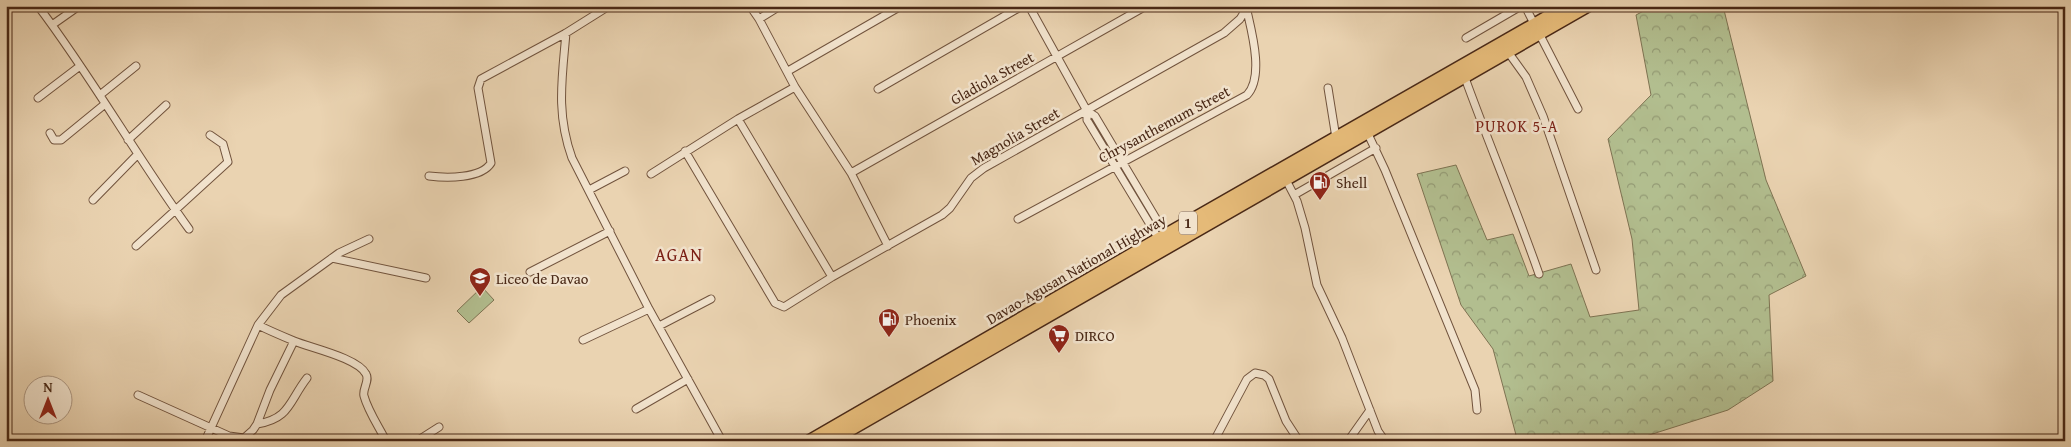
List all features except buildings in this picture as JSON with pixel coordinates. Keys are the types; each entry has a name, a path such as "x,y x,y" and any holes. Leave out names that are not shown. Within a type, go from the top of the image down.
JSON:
{"highway":[{"name":"Davao-Agusan National Highway","path":"810,441 1283,175 1368,134 1508,52 1567,6"},
{"name":"Davao-Agusan National Highway","path":"1283,175 1336,138 1537,29 1587,6"},
{"name":"Davao-Agusan National Highway","path":"830,441 1165,241"}],"street":[{"path":"38,6 100,95 137,155 189,229"},
{"path":"52,25 79,6"},
{"path":"429,176 448,178 489,167 492,159 479,98 478,83 486,76 566,33 609,6"},
{"path":"750,6 796,87 851,173 888,246"},
{"path":"759,19 780,6"},
{"path":"788,71 901,6"},
{"path":"878,89 1022,6"},
{"path":"1029,6 1088,111 1095,116 1122,161 1165,241"},
{"name":"Gladiola Street","path":"851,173 1146,6"},
{"path":"1466,38 1521,6"},
{"path":"1525,6 1578,109"},
{"name":"Magnolia Street","path":"685,151 775,304 784,307 832,277 942,215 950,208 964,186 984,168 1224,33 1234,26 1247,9"},
{"name":"Chrysanthemum Street","path":"1018,219 1247,95 1252,90 1255,82 1256,71 1247,9"},
{"path":"566,33 561,83 562,126 572,158 659,326 722,441"},
{"path":"1508,52 1526,77 1541,110 1596,270"},
{"path":"38,98 80,66"},
{"path":"100,95 136,66"},
{"path":"1465,78 1539,274"},
{"path":"651,174 738,118 796,87"},
{"path":"1328,88 1336,138"},
{"path":"50,133 54,140 61,140 105,104"},
{"path":"128,140 166,105"},
{"path":"1088,111 1087,120 1165,241"},
{"path":"738,118 832,277"},
{"path":"136,246 228,162 223,144 210,134"},
{"path":"1368,134 1376,148 1475,390 1477,410"},
{"path":"1294,195 1376,148"},
{"path":"93,200 137,155"},
{"path":"589,190 626,171"},
{"path":"1283,175 1294,195 1305,228 1317,284 1342,338 1378,431 1385,441"},
{"path":"530,272 610,231"},
{"path":"204,441 258,325 281,294 332,258 369,239"},
{"path":"332,258 426,278"},
{"path":"659,326 712,299"},
{"path":"582,340 650,309"},
{"path":"258,325 294,341 351,362 366,373 367,378 363,389 365,399 386,441"},
{"path":"138,395 228,436 244,438 257,424 270,390 294,341"},
{"path":"1214,441 1247,378 1255,373 1264,375 1269,380 1286,421 1299,441"},
{"path":"257,424 272,422 285,412 307,378"},
{"path":"636,409 688,379"},
{"path":"1348,441 1370,410"},
{"path":"417,441 439,427"}],"green space":[{"path":"1653,6 1723,6 1766,180 1806,276 1769,295 1773,381 1728,410 1643,437 1641,441 1489,441 1516,435 1493,349 1461,305 1417,174 1456,165 1487,240 1513,234 1529,276 1571,264 1590,317 1639,310 1632,239 1608,139 1651,95 1636,15"},
{"path":"482,287 494,300 469,323 457,311"}],"place":[{"name":"Shell","path":"1320,201"},
{"name":"Liceo de Davao","path":"480,297"},
{"name":"Phoenix","path":"889,338"},
{"name":"DIRCO","path":"1059,354"}],"district":[{"name":"PUROK 5-A","path":"1517,126"},
{"name":"AGAN","path":"679,254"}]}
